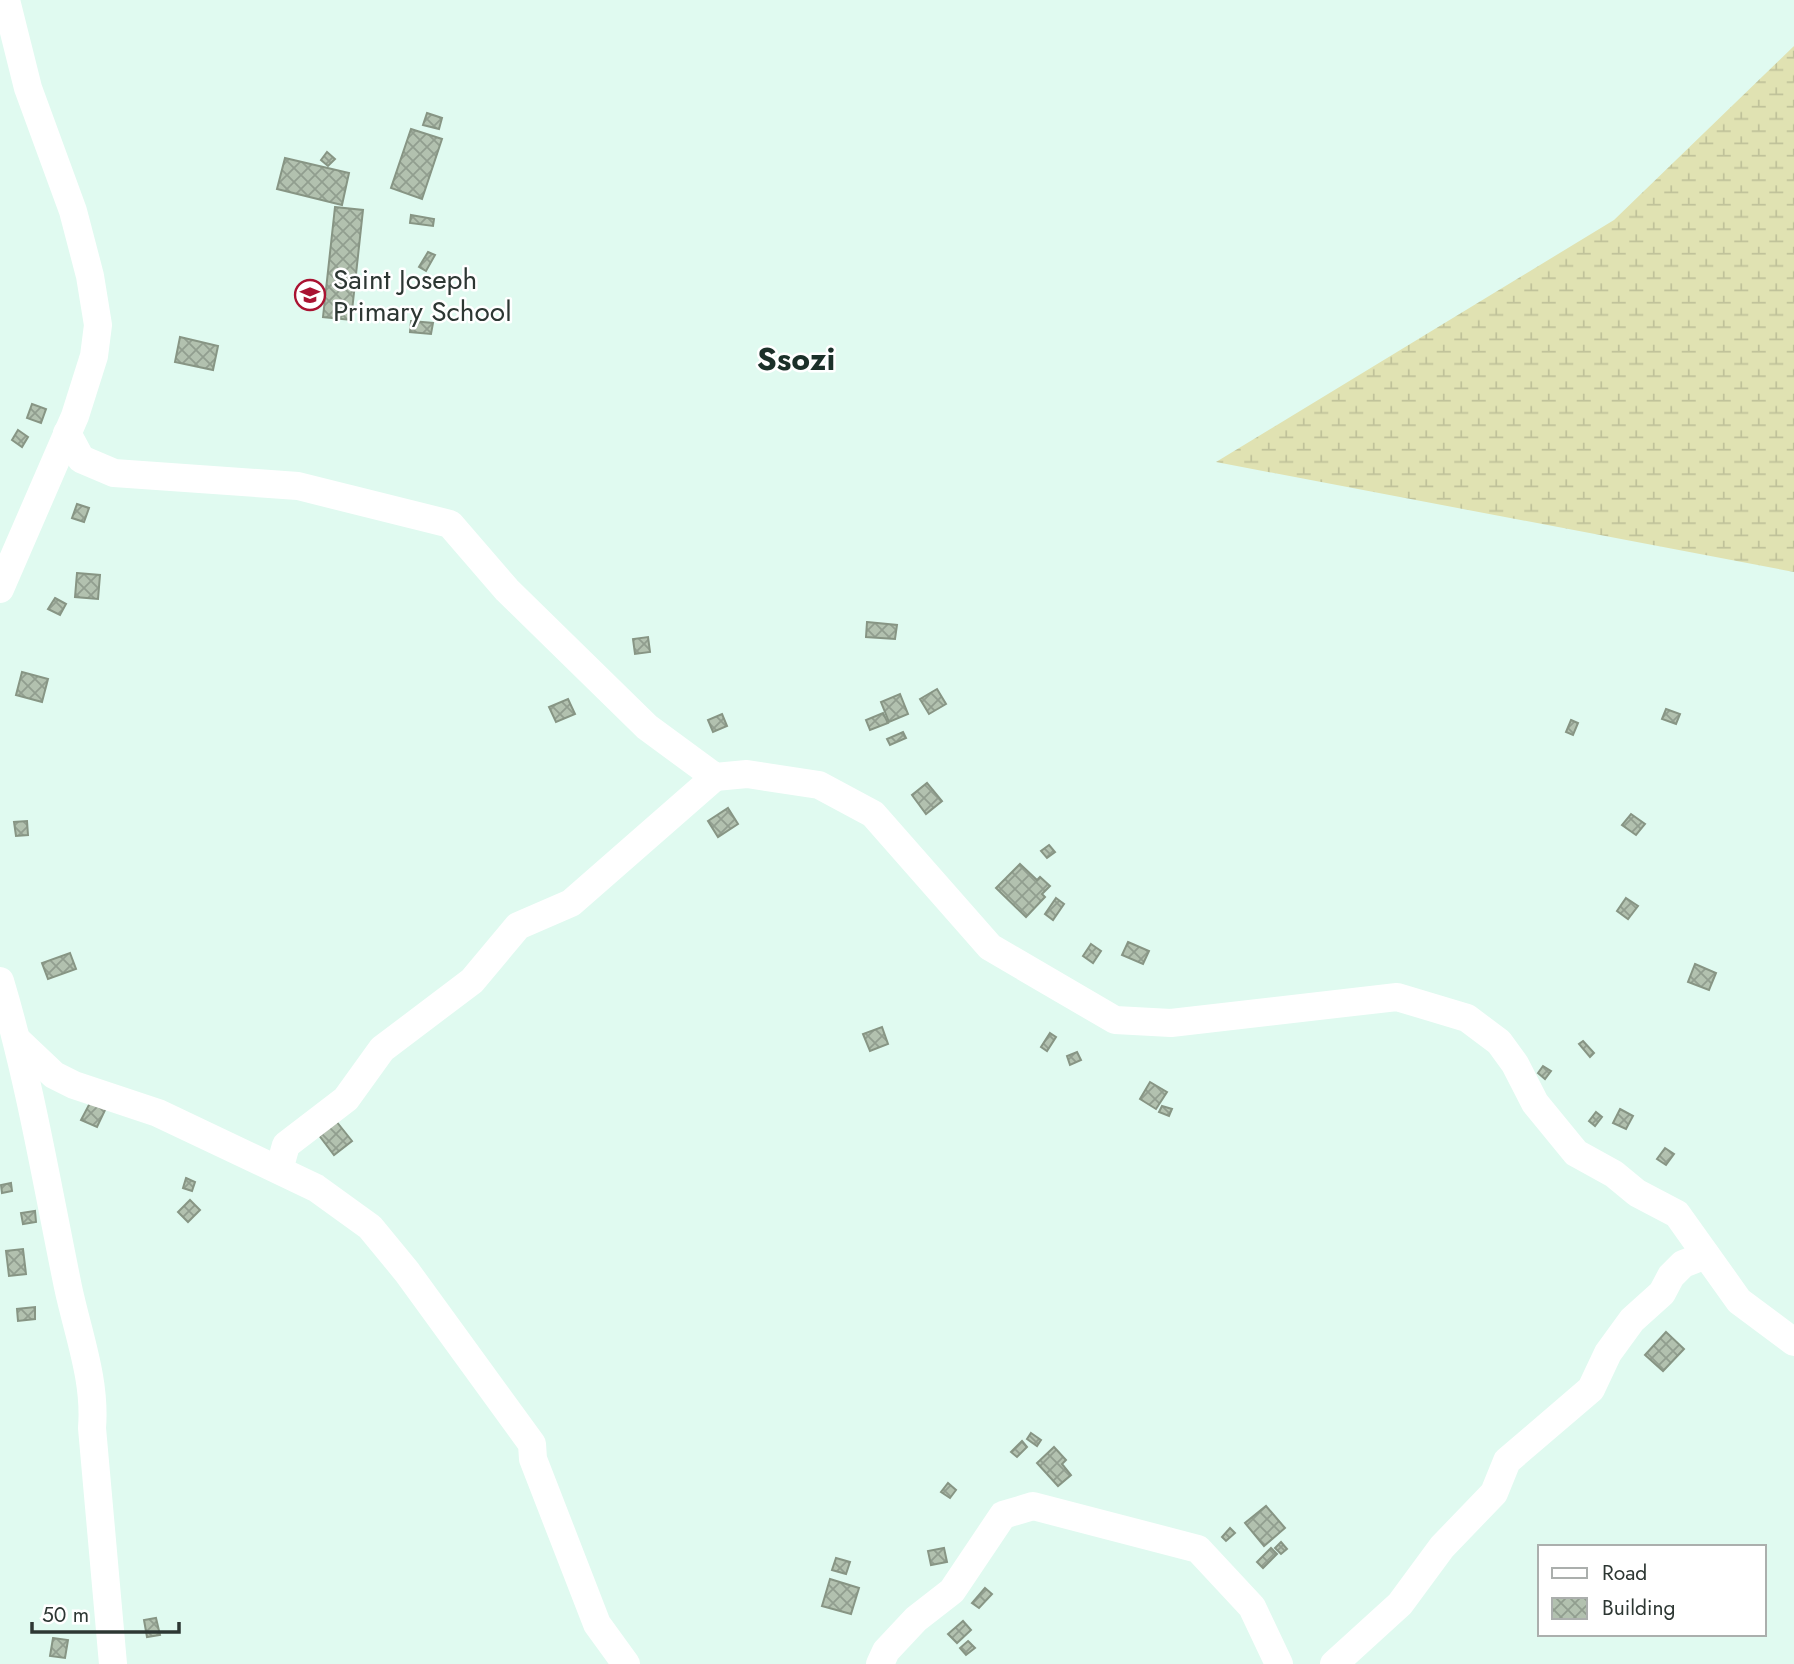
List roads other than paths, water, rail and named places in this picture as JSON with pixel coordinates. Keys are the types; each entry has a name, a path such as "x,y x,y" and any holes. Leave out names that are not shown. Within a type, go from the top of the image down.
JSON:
{"street":[{"path":"0,589 67,433 94,356 98,325 90,276 74,211 28,88 5,14"},
{"path":"67,433 81,459 114,473 298,485 450,524 508,590 647,727 715,776"},
{"path":"279,1170 286,1145 346,1099 382,1049 472,981 518,926 570,903 715,776 747,774 819,785 873,814 990,947 1115,1020 1171,1023 1397,997 1467,1018 1499,1042 1515,1064 1535,1103 1576,1153 1614,1174 1637,1193 1677,1214 1739,1301 1794,1342"},
{"path":"0,981 17,1040 71,1303 94,1399 92,1428 113,1664"},
{"path":"17,1040 43,1066 74,1085 158,1113 279,1170 316,1188 370,1227 407,1272 526,1435 597,1624 626,1664"},
{"path":"1334,1664 1400,1604 1442,1548 1494,1493 1507,1461 1591,1389 1608,1353 1632,1320 1662,1293 1671,1276 1683,1264 1706,1255"},
{"path":"880,1664 886,1651 916,1619 952,1591 1003,1515 1033,1506 1198,1549 1252,1607 1279,1664"}],"place":[{"name":"Saint Joseph Primary School","path":"310,295"}],"district":[{"name":"Ssozi","path":"796,359"}]}
